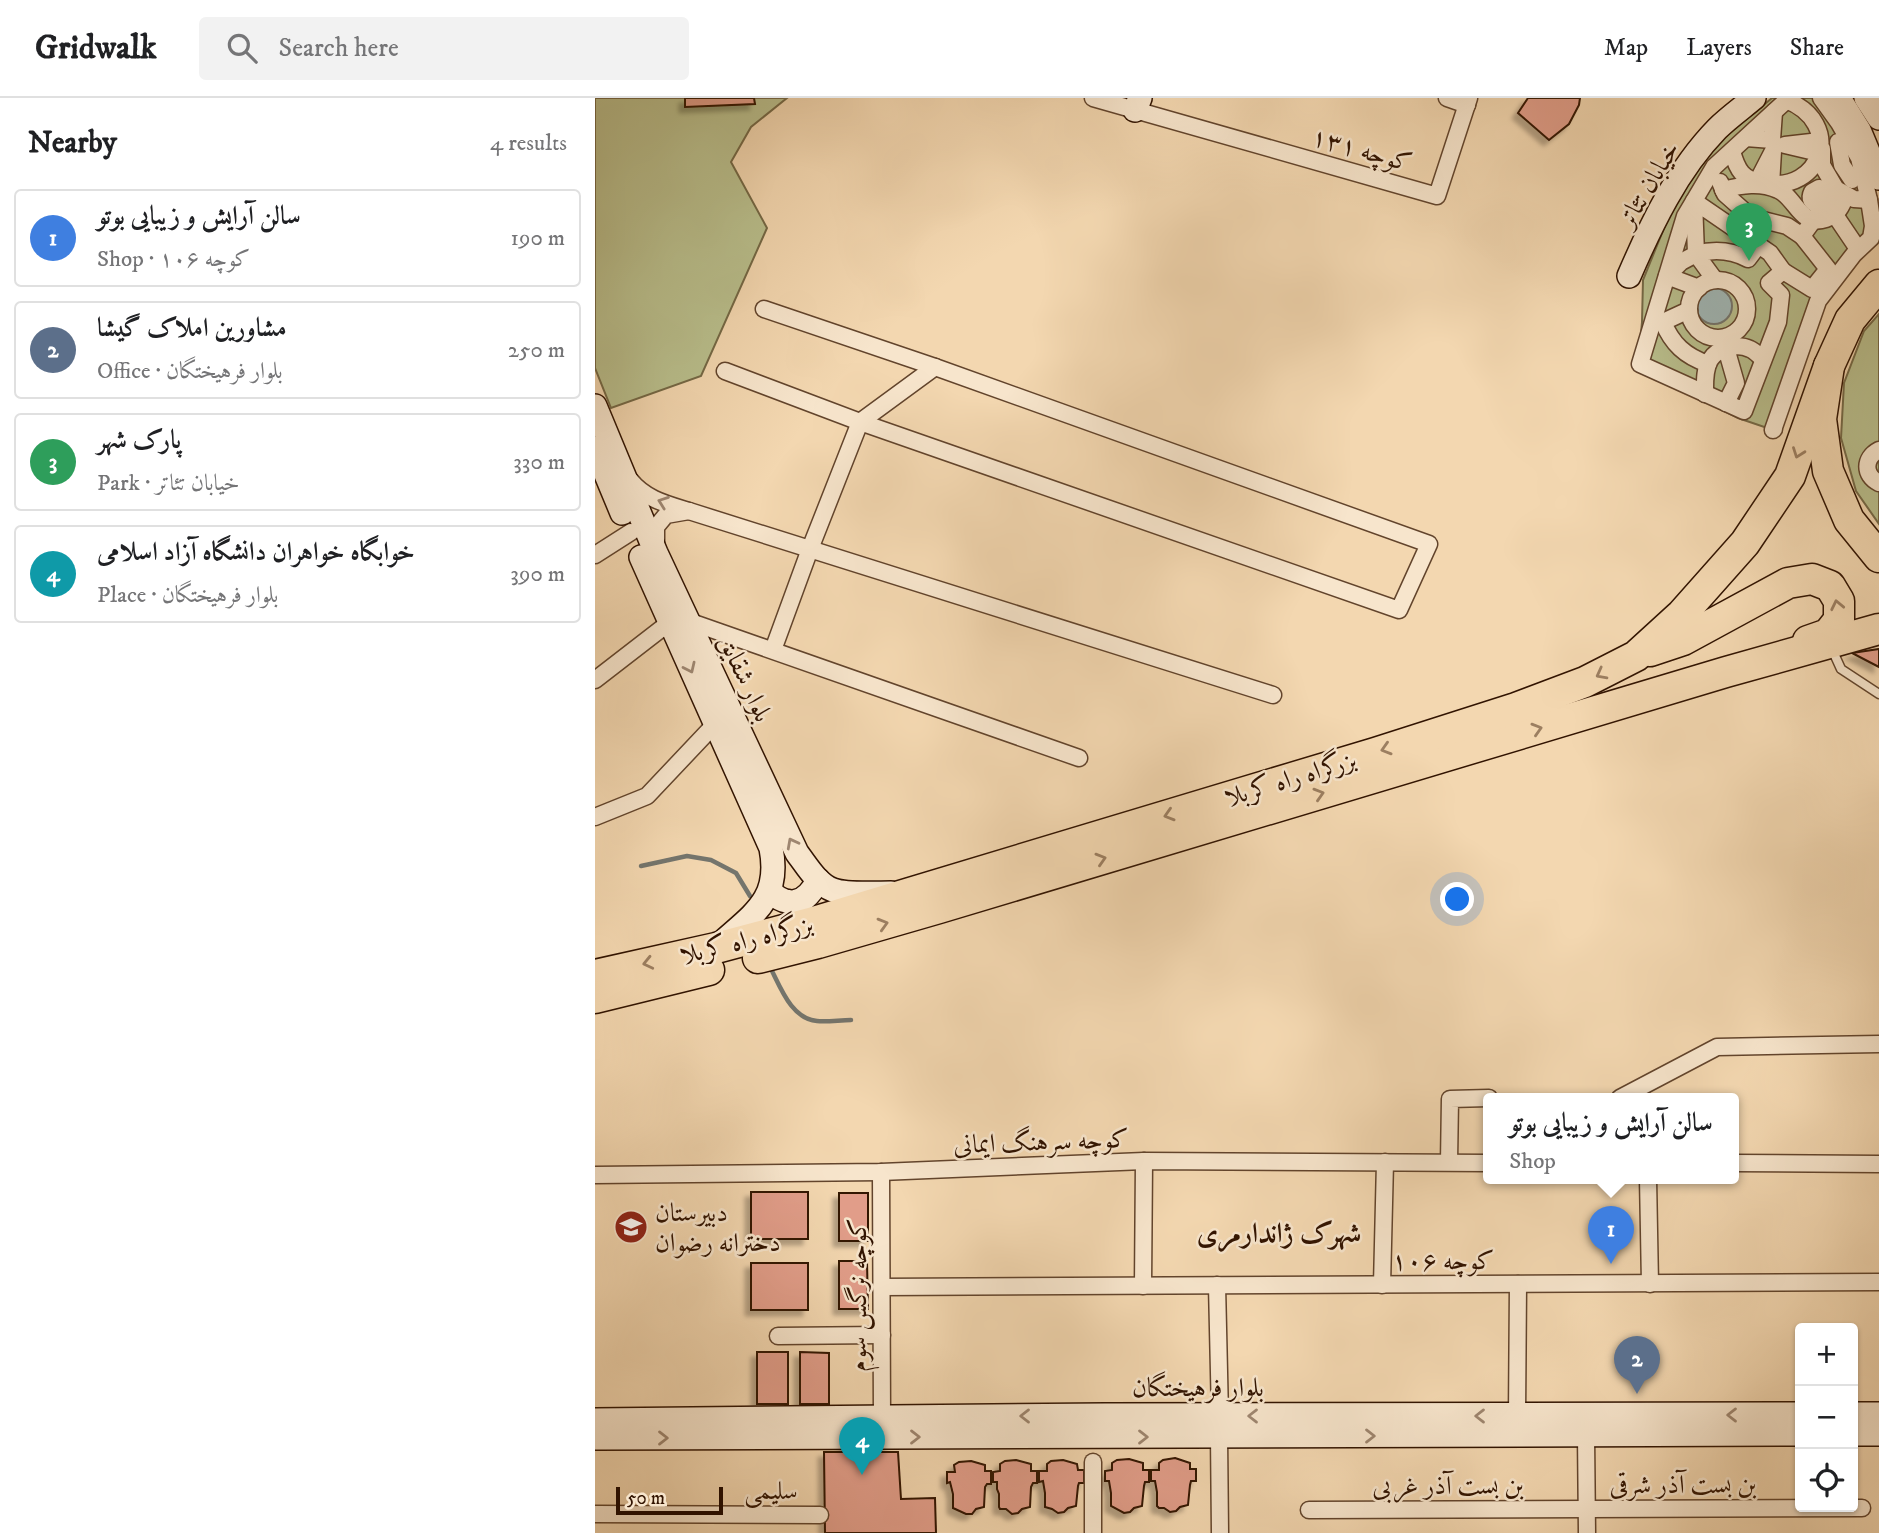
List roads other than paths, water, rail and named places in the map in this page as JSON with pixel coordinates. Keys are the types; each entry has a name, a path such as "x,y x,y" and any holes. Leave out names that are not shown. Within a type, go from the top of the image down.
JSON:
{"highway":[{"path":"1879,285 1850,320 1829,366 1821,419 1828,471 1849,520 1879,557"},
{"name":"بزرگراه راه کربلا","path":"595,975 716,948 810,923 1375,753 1503,712 1585,682 1636,656 1682,614 1745,543 1790,476 1829,366"},
{"path":"1636,656 1683,640 1788,583 1812,579 1830,586 1839,601 1839,620 1828,634 1726,672"},
{"name":"بزرگراه راه کربلا","path":"595,998 818,943 1726,672 1879,629"}],"main road":[{"name":"خیابان تئاتر","path":"1629,276 1649,229 1680,176 1717,130 1754,98"},
{"path":"1866,98 1879,118"},
{"path":"1837,109 1859,130 1879,178"},
{"name":"بلوار شقایق","path":"595,405 598,436 631,532 797,853 818,880"},
{"name":"بلوار شقایق","path":"598,436 622,470 656,553 716,723 771,848 774,878 770,892"},
{"path":"716,948 763,903 770,892 786,901 800,901 811,893 818,880 834,890 871,894 912,892"},
{"path":"1879,1399 1861,1419 1879,1434"},
{"name":"بلوار فرهیختگان","path":"595,1438 1220,1426 1517,1416 1795,1414"},
{"name":"بلوار فرهیختگان","path":"595,1420 882,1417 1586,1435 1795,1434"}],"street":[{"name":"کوچه ۱۳۱","path":"1093,98 1138,104 1437,196 1468,102"},
{"path":"1447,98 1468,102"},
{"path":"1774,429 1818,301 1858,249 1871,238 1873,226 1859,157 1837,109 1821,98"},
{"path":"1769,283 1781,295 1777,322 1744,411 1640,364 1658,323 1667,276 1685,216 1718,164 1787,99 1806,111 1818,127 1822,165 1854,198 1869,200"},
{"path":"1732,151 1736,164 1751,181 1782,186 1795,181 1815,164 1837,109"},
{"path":"1764,184 1779,145 1774,112"},
{"path":"1746,138 1820,149"},
{"path":"1820,149 1838,182 1858,249"},
{"path":"1802,236 1838,182 1859,157"},
{"path":"1695,201 1770,253 1783,271 1812,289 1828,269 1802,236 1787,226 1751,217 1740,209 1723,190 1718,164"},
{"path":"1723,190 1754,185 1779,190 1789,197 1801,214 1814,220"},
{"path":"1695,201 1696,254 1715,281"},
{"path":"1735,285 1747,259 1758,246"},
{"path":"1667,276 1681,262 1696,254 1710,251 1738,253 1747,259"},
{"path":"1746,300 1783,271"},
{"path":"1667,276 1699,288"},
{"path":"1705,394 1716,351 1722,338 1735,332 1745,321 1747,312 1746,300 1735,285 1710,281 1699,288 1690,300 1691,319 1716,351 1736,383 1752,388"},
{"path":"725,371 860,422 1399,610 1429,544 935,367 764,309"},
{"path":"1658,323 1689,310"},
{"path":"1658,323 1685,354 1738,346 1749,349"},
{"path":"1735,332 1749,349 1763,359"},
{"path":"772,650 860,422 935,367"},
{"path":"1726,403 1736,383"},
{"path":"1879,450 1872,454 1867,464 1869,475 1879,483"},
{"path":"622,470 638,490 653,500 1272,695"},
{"path":"656,553 656,527 666,515 689,512"},
{"path":"595,555 631,532"},
{"path":"595,680 679,622 772,650 1079,758"},
{"path":"595,817 647,796 716,723"},
{"path":"1646,1091 1717,1047 1879,1044"},
{"path":"1449,1162 1450,1099 1483,1098"},
{"path":"1143,1286 1144,1161"},
{"name":"کوچه سرهنگ ایمانی","path":"595,1175 881,1172 1144,1161 1483,1163"},
{"path":"1382,1285 1385,1162"},
{"path":"1739,1163 1879,1164"},
{"name":"کوچه نرگس سوم","path":"881,1172 882,1417"},
{"path":"1647,1184 1650,1284"},
{"name":"کوچه ۱۰۶","path":"881,1286 1879,1282"},
{"path":"1517,1416 1518,1284"},
{"path":"1217,1285 1220,1533"},
{"path":"778,1336 882,1335"},
{"path":"1586,1435 1587,1533"},
{"path":"1093,1462 1093,1533"},
{"name":"بن بست آذر شرقی","path":"1587,1509 1862,1508"},
{"name":"بن بست آذر غربی","path":"1309,1510 1587,1509"},
{"name":"سلیمی","path":"595,1514 820,1515"}],"lane":[{"path":"1830,644 1841,668 1879,694"}],"water":[{"path":"1714,288 1727,293 1732,306 1727,319 1714,324 1701,319 1696,306 1701,293"}],"waterway":[{"path":"641,866 687,856 711,860 736,873 750,896"},
{"path":"770,967 787,1000 800,1014 817,1021 851,1020"}],"place":[{"name":"پارک شهر","path":"1749,261"},
{"name":"دبیرستان دخترانه رضوان","path":"631,1227"},
{"name":"سالن آرایش و زیبایی بوتو","path":"1611,1264"},
{"name":"مشاورین املاک گیشا","path":"1637,1394"},
{"name":"خوابگاه خواهران دانشگاه آزاد اسلامی","path":"862,1475"}],"district":[{"name":"شهرک ژاندارمری","path":"1279,1232"}]}
